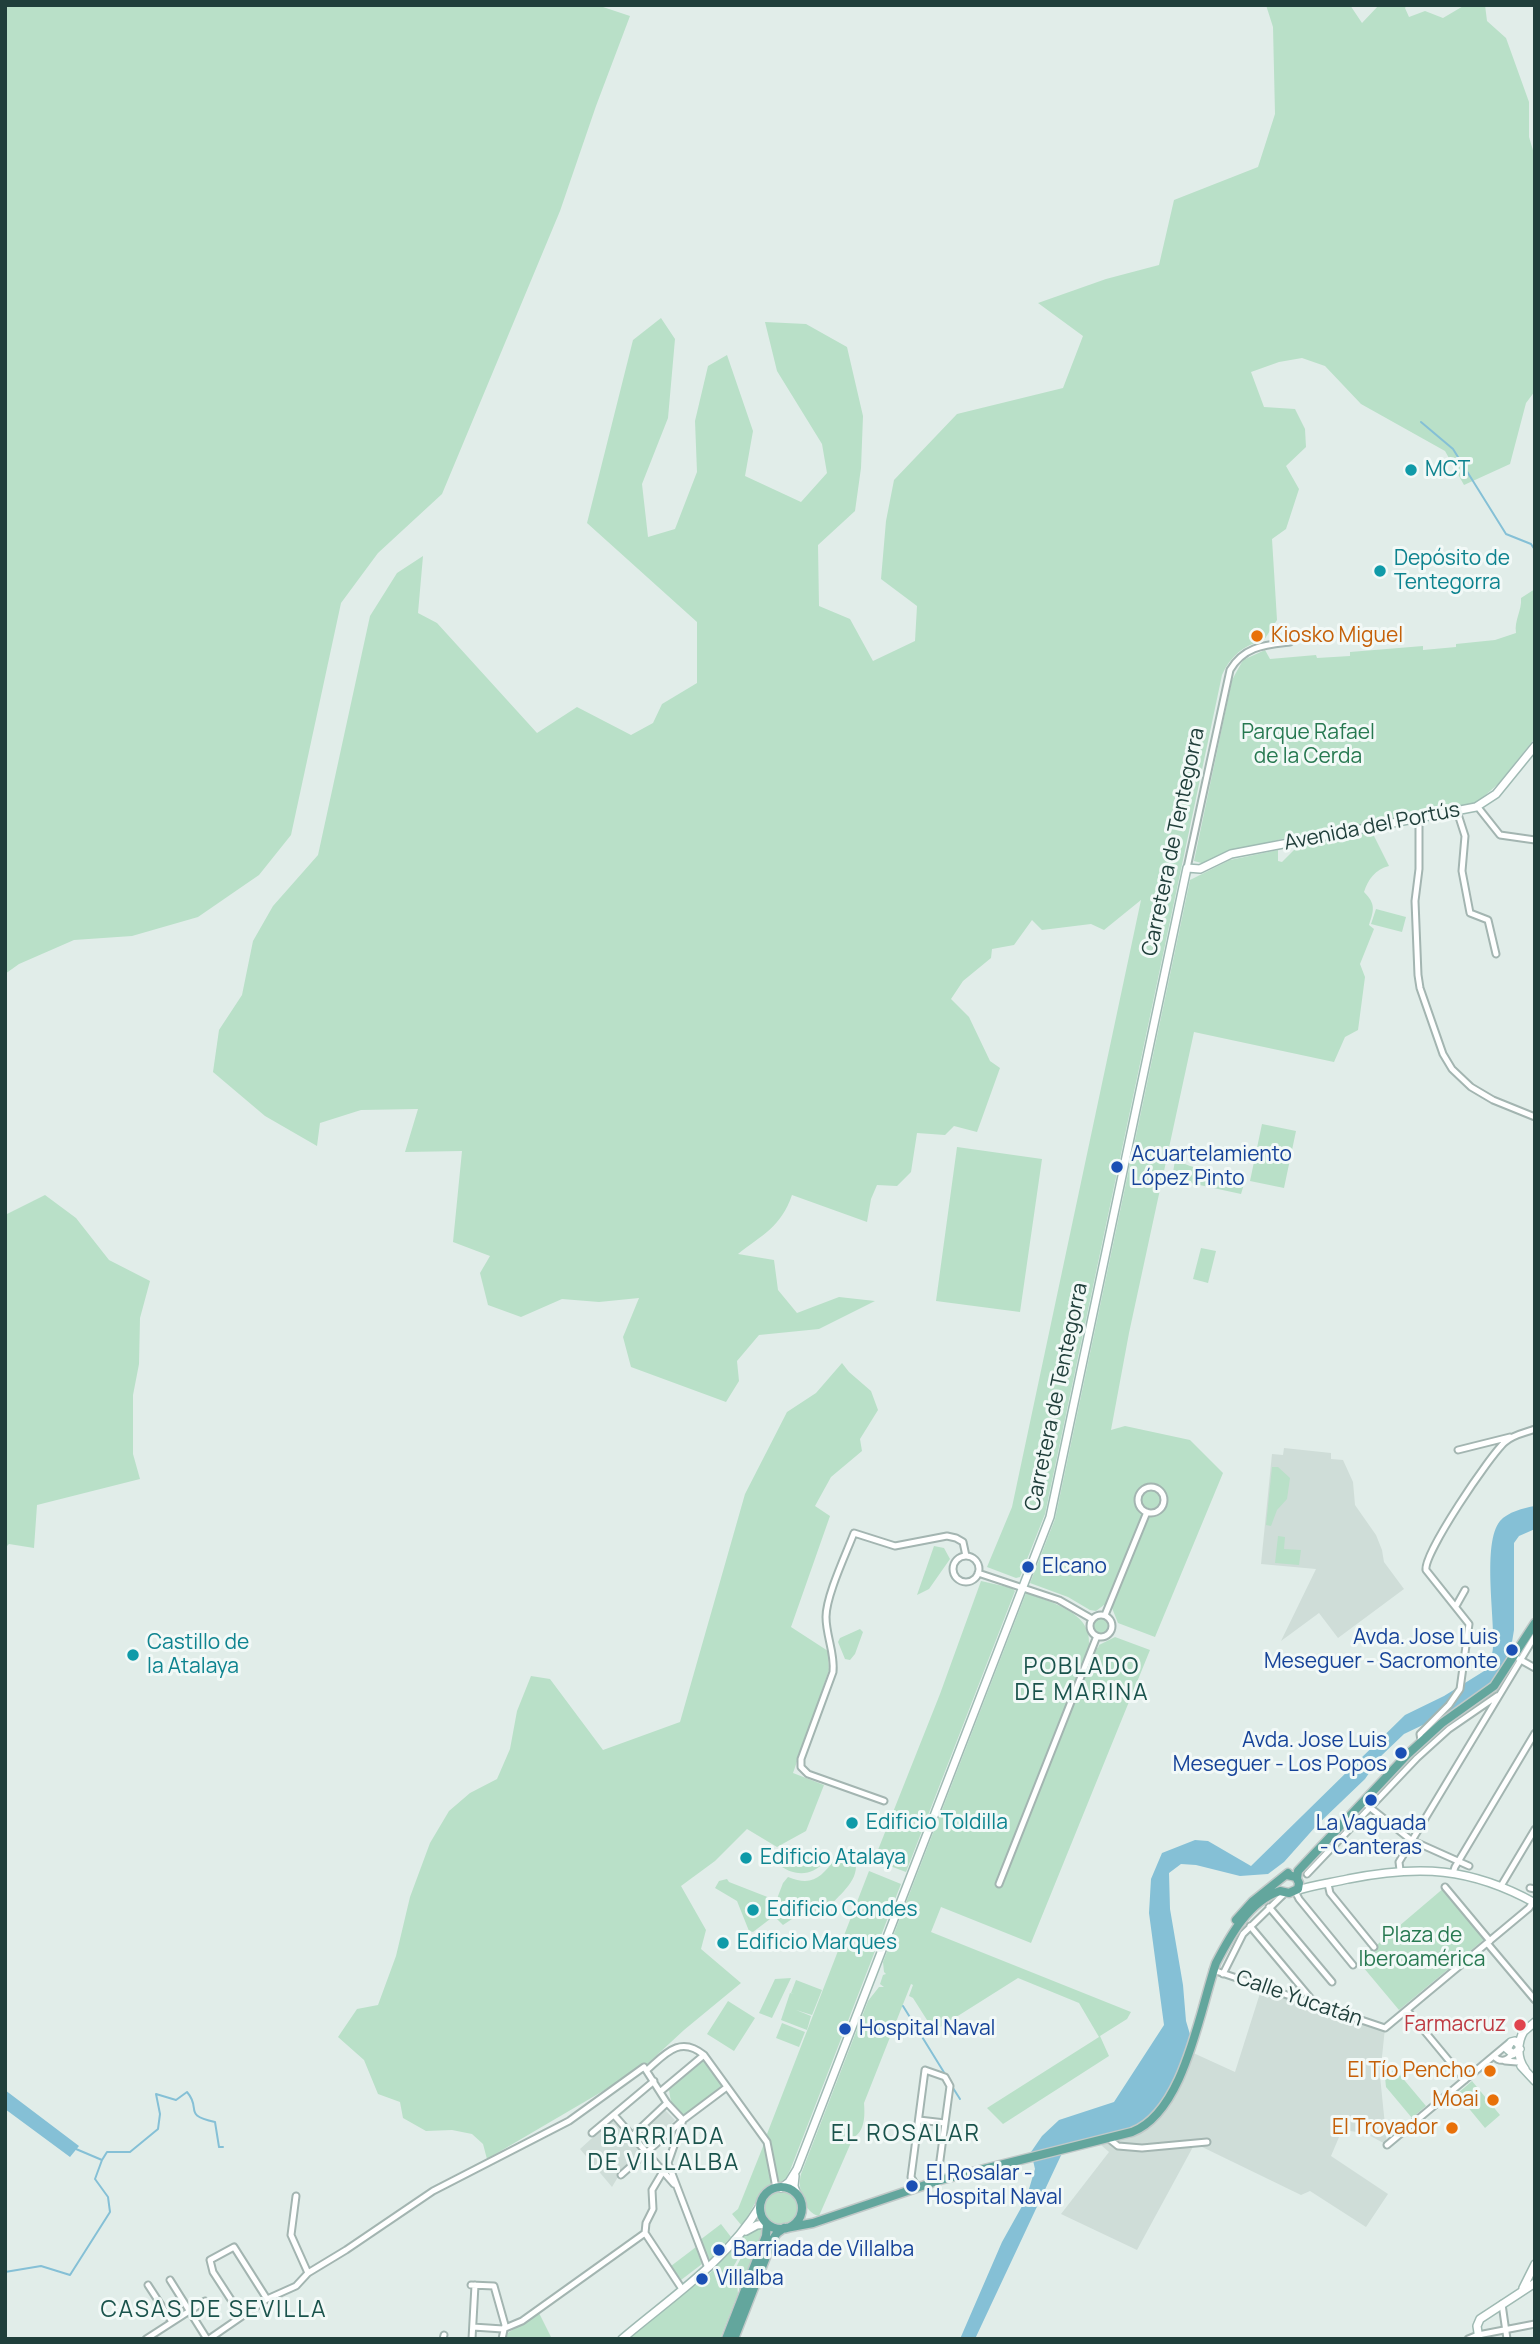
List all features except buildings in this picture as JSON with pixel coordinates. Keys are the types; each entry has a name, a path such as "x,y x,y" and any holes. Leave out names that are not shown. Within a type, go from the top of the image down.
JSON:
{"main road":[{"name":"Avenida del Portús","path":"1187,868 1200,869 1231,854 1477,806 1501,789 1535,746"},
{"name":"Carretera de Tentegorra","path":"778,2188 792,2179 797,2168 1053,1505 1187,868"},
{"path":"760,2206 767,2224 775,2228 785,2228 825,2218 940,2180 1138,2130 1156,2117 1165,2107 1181,2075 1227,1935 1243,1912 1367,1806 1421,1741 1489,1690 1518,1658 1535,1623"},
{"path":"1288,1892 1298,1880 1298,1871 1335,1832"},
{"path":"1215,1967 1229,1937 1266,1897 1315,1886 1400,1870 1453,1873 1501,1886 1534,1902"},
{"path":"1284,1877 1293,1875 1298,1880 1315,1886"},
{"path":"1284,1877 1280,1886 1288,1892"},
{"path":"1525,2069 1507,2049 1509,2043 1535,2022"},
{"path":"1512,2054 1517,2054 1524,2031"},
{"path":"1509,2043 1515,2041 1520,2047 1519,2059 1535,2081"},
{"name":"Carretera de Tentegorra","path":"797,2168 794,2183 797,2195"},
{"path":"622,2339 708,2268 740,2235 765,2194 778,2188 790,2189 812,2219 825,2218"},
{"path":"734,2339 773,2239 777,2233 797,2221 802,2208"},
{"path":"740,2235 754,2226 767,2224"},
{"path":"726,2339 767,2234 767,2224"},
{"path":"1502,2304 1522,2289 1535,2264"},
{"path":"1478,2337 1477,2326 1484,2316 1535,2283"}],"street":[{"name":"Carretera de Tentegorra","path":"1187,868 1230,670 1240,656 1252,649 1290,642"},
{"path":"1477,806 1501,835 1535,840"},
{"path":"1457,811 1465,836 1462,871 1470,913 1488,920 1496,954"},
{"path":"1419,818 1419,869 1415,901 1418,975 1443,1054 1452,1069 1471,1087 1493,1100 1535,1117"},
{"path":"1458,1450 1535,1429"},
{"path":"1421,1741 1420,1734 1453,1700 1462,1685 1469,1624 1426,1570 1425,1563 1491,1458 1513,1436"},
{"path":"1148,1487 1157,1488 1163,1494 1163,1507 1156,1512 1147,1512 1139,1505 1139,1495 1148,1487"},
{"path":"1105,1615 1147,1512"},
{"path":"884,1801 808,1774 801,1767 801,1759 833,1672 827,1607 854,1533 895,1546 953,1536 963,1542 966,1556"},
{"path":"966,1556 975,1560 979,1572"},
{"path":"966,1556 955,1563 955,1576 967,1581 974,1579 979,1572"},
{"path":"979,1572 1066,1603 1092,1619"},
{"path":"1456,1606 1465,1590"},
{"path":"1099,1614 1105,1615 1111,1619 1112,1629 1108,1635 1097,1636 1090,1629 1092,1619 1099,1614"},
{"path":"999,1884 1097,1636"},
{"path":"1400,1870 1399,1862 1500,1694 1518,1658 1535,1636"},
{"path":"1518,1658 1535,1668"},
{"path":"1307,1874 1367,1806 1431,1745 1449,1729 1500,1694"},
{"path":"1453,1873 1535,1733"},
{"path":"1367,1806 1412,1841 1469,1866"},
{"path":"1501,1886 1535,1829"},
{"path":"1328,1884 1330,1893 1374,1947"},
{"path":"1445,1887 1535,2000"},
{"path":"1223,1973 1236,1946 1250,1926 1288,1892 1299,1899 1353,1965"},
{"path":"1465,2080 1407,2010 1534,1902"},
{"path":"1269,1907 1332,1982"},
{"path":"1250,1926 1312,2000"},
{"name":"Calle Yucatán","path":"1215,1967 1223,1973 1385,2028 1407,2010"},
{"path":"1387,2145 1465,2080 1496,2058 1509,2043"},
{"path":"170,2280 209,2339 267,2299 296,2286 308,2273 433,2191 574,2118 673,2048 686,2046 697,2049 704,2055 767,2142 778,2188"},
{"path":"1496,2058 1506,2060 1512,2054"},
{"path":"661,2091 704,2055"},
{"path":"1496,2058 1517,2062"},
{"path":"645,2069 667,2103 682,2120"},
{"path":"917,2187 911,2177 925,2070 945,2077 950,2086 938,2175 940,2180"},
{"path":"592,2133 654,2081"},
{"path":"621,2175 682,2120 727,2087"},
{"path":"632,2136 667,2103"},
{"path":"614,2115 677,2188"},
{"path":"682,2120 668,2163 652,2190 653,2209 646,2223 645,2233 682,2289"},
{"path":"919,2120 945,2123"},
{"path":"1108,2138 1118,2146 1142,2148 1207,2142"},
{"path":"668,2163 708,2268"},
{"path":"296,2196 291,2235 308,2273"},
{"path":"473,2327 503,2329 529,2317 645,2233"},
{"path":"241,2315 213,2272 210,2260 234,2247 267,2299"},
{"path":"148,2285 172,2322"},
{"path":"472,2339 473,2285 494,2286 505,2325 502,2339"},
{"path":"146,2339 205,2301"},
{"path":"1502,2304 1507,2339"},
{"path":"1468,2339 1535,2323"}],"shaded area":[{"path":"1284,1448 1331,1453 1331,1459 1343,1460 1353,1482 1355,1505 1376,1535 1384,1562 1404,1589 1338,1638 1319,1613 1281,1641 1316,1569 1261,1564 1272,1454 1283,1455"},
{"path":"1262,1987 1385,2028 1380,2076 1387,2145 1365,2133 1342,2130 1331,2156 1388,2194 1366,2227 1310,2191 1301,2195 1198,2145 1194,2145 1137,2250 1061,2214 1109,2152 1101,2145 1101,2140 1189,2051 1235,2072"},
{"path":"664,2109 675,2120 647,2149 637,2137"},
{"path":"612,2120 642,2154 621,2172 612,2187 580,2149"}],"green space":[{"path":"5,5 597,5 630,16 560,211 442,494 378,553 341,603 291,835 259,875 198,917 132,936 74,940 19,964 5,974"},
{"path":"1266,5 1350,5 1362,23 1379,5 1407,5 1405,8 1409,17 1425,11 1443,18 1465,5 1485,5 1487,21 1506,38 1529,102 1529,137 1535,157 1535,391 1526,403 1510,464 1464,485 1445,451 1361,404 1325,366 1302,358 1279,362 1251,372 1264,407 1295,409 1305,429 1306,447 1286,466 1299,489 1286,529 1272,539 1277,620 1264,640 1238,652 1222,675 1045,1514 1020,1577 1016,1578 987,1567 1012,1507 1141,900 1104,930 1091,924 1042,930 1032,920 1014,945 992,949 991,958 963,981 951,999 969,1017 990,1061 1000,1068 977,1132 954,1126 945,1135 917,1133 911,1172 897,1186 877,1185 871,1199 867,1222 792,1195 776,1223 738,1254 774,1260 778,1290 797,1313 839,1297 875,1301 819,1329 759,1335 737,1361 739,1381 726,1402 631,1367 623,1337 639,1298 599,1302 562,1299 521,1317 488,1305 480,1273 490,1256 453,1242 462,1151 405,1152 418,1109 361,1110 320,1123 317,1146 265,1116 213,1072 219,1030 242,995 253,941 273,906 318,855 370,616 397,573 423,556 418,613 437,623 537,733 577,707 631,735 653,723 662,704 697,683 697,622 587,523 633,340 661,318 675,339 668,418 642,484 648,537 675,529 697,472 695,421 708,366 727,355 753,431 745,476 801,502 827,473 822,444 777,371 765,322 806,324 847,347 863,416 861,468 855,511 818,545 819,606 850,619 873,661 915,641 917,606 881,579 886,521 894,480 957,414 1063,388 1083,336 1038,303 1106,279 1159,265 1174,200 1258,167 1275,114 1273,27"},
{"name":"Parque Rafael de la Cerda","path":"1535,589 1535,738 1498,784 1481,799 1471,804 1290,837 1232,851 1205,864 1194,861 1232,680 1243,660 1265,650 1270,659 1316,655 1317,658 1350,656 1350,652 1423,646 1423,650 1456,647 1456,644 1495,640 1516,633 1521,598"},
{"path":"1372,832 1389,866 1373,876 1364,892 1372,904 1369,925 1374,929 1360,964 1365,977 1358,1030 1345,1037 1334,1062 1194,1032 1129,1333 1111,1430 1125,1426 1190,1440 1223,1473 1155,1637 1118,1623 1112,1608 1104,1605 1096,1611 1090,1610 1068,1597 1030,1583 1055,1519 1190,880 1230,860 1278,850 1278,861 1282,862 1298,846"},
{"path":"1376,909 1406,917 1402,932 1371,924"},
{"path":"1262,1124 1296,1131 1284,1188 1250,1181"},
{"path":"957,1147 1042,1159 1020,1312 936,1301"},
{"path":"1175,1160 1245,1181 1241,1194 1172,1179"},
{"path":"45,1195 76,1218 109,1260 150,1281 140,1318 139,1364 133,1395 133,1454 140,1479 37,1505 34,1548 9,1544 5,1548 5,1215"},
{"path":"1201,1248 1216,1251 1208,1283 1193,1279"},
{"path":"842,1363 871,1391 878,1410 860,1439 862,1451 831,1477 815,1506 830,1516 791,1627 828,1651 829,1670 793,1773 824,1785 806,1831 777,1847 747,1829 715,1861 681,1886 706,1930 701,1949 741,1983 644,2067 487,2159 483,2144 472,2134 452,2130 426,2131 403,2118 400,2102 378,2094 364,2060 338,2037 357,2009 378,2005 396,1956 410,1897 430,1843 449,1811 470,1793 497,1779 510,1749 517,1711 531,1676 550,1679 603,1750 680,1722 745,1494 787,1412 816,1393"},
{"path":"1272,1467 1278,1467 1290,1478 1287,1499 1277,1510 1271,1526 1266,1525"},
{"path":"1278,1536 1285,1537 1284,1549 1301,1550 1299,1565 1275,1563"},
{"path":"934,1546 944,1548 950,1559 929,1589 917,1595"},
{"path":"981,1581 1015,1591 906,1872 874,1860 940,1694"},
{"path":"1026,1593 1077,1616 1088,1633 1089,1644 1098,1648 1115,1637 1150,1650 1031,1943 941,1907 931,1932 1131,2012 1127,2019 1100,2036 1109,2056 1003,2124 987,2108 1099,2037 1079,2003 1018,1978 934,2031 909,1996 913,1985 911,1984 864,2103 862,2127 853,2138 819,2216 809,2210 803,2199 801,2174 868,2001 879,1987 884,1987 880,1984 886,1974 883,1962"},
{"path":"1097,1615 1105,1615 1112,1622 1112,1630 1105,1637 1097,1637 1090,1630 1090,1622"},
{"path":"860,1629 863,1632 855,1654 850,1660 845,1659 838,1642 840,1638"},
{"path":"1515,1656 1521,1659 1500,1694 1449,1729 1307,1874 1299,1872 1363,1802"},
{"path":"780,1856 801,1865 808,1856 825,1861 814,1870 796,1873 777,1863"},
{"path":"836,1858 856,1866 849,1885 825,1914 800,1909 795,1917 783,1925 774,1916 753,1932 749,1931 737,1901 715,1888 719,1881 727,1879 770,1898 771,1904 775,1904 788,1877 804,1881 816,1878"},
{"path":"869,1871 901,1884 791,2168 786,2178 779,2183 767,2134"},
{"name":"Plaza de Iberoamérica","path":"1445,1887 1487,1937 1399,2010 1358,1961"},
{"path":"791,1978 772,2018 759,2013 775,1979"},
{"path":"796,1980 822,1990 812,2015 796,2010 811,2016 807,2030 781,2020 790,1993 794,1994 791,1993"},
{"path":"728,2001 755,2018 734,2051 707,2034"},
{"path":"782,2023 805,2032 799,2047 776,2038"},
{"path":"703,2061 722,2086 684,2116 671,2102 669,2090"},
{"path":"1395,2069 1426,2106 1412,2118 1386,2087 1385,2077"},
{"path":"1472,2081 1500,2115 1485,2128 1457,2094"},
{"path":"764,2144 772,2185 762,2191 742,2226 732,2214 738,2209"},
{"path":"776,2188 797,2195 802,2210 800,2216 796,2222 779,2233 739,2295 734,2271 742,2250 735,2241 740,2235 766,2223 761,2213 761,2203 766,2194"},
{"path":"721,2224 731,2237 708,2261 700,2240"},
{"path":"734,2242 740,2253 732,2270 738,2294 720,2339 627,2339 708,2275"},
{"path":"696,2247 702,2264 681,2280 671,2266"},
{"path":"539,2313 552,2339 505,2339 506,2334"}],"water":[{"path":"1535,1506 1535,1529 1519,1536 1514,1543 1514,1630 1508,1666 1503,1675 1471,1702 1404,1734 1380,1757 1365,1779 1317,1825 1284,1862 1268,1874 1240,1876 1181,1864 1169,1873 1170,1909 1183,1985 1186,2021 1192,2041 1182,2072 1144,2126 1064,2149 975,2339 960,2339 1002,2242 1026,2199 1035,2169 1031,2152 1042,2136 1059,2120 1114,2102 1164,2025 1149,1913 1151,1879 1162,1853 1195,1840 1208,1841 1251,1866 1405,1715 1444,1696 1489,1668 1493,1646 1490,1563 1495,1531 1507,1515"},
{"path":"5,2090 79,2146 70,2157 5,2109"}],"waterway":[{"path":"1421,422 1453,449 1506,534 1531,544 1535,550"},
{"path":"903,2006 945,2074"},
{"path":"953,2088 960,2099"},
{"path":"102,2160 107,2152 130,2152 158,2129 160,2114 156,2094 176,2100 187,2092 196,2114 215,2122 219,2147 223,2147"},
{"path":"5,2272 41,2266 70,2275 110,2212 108,2197 95,2179 102,2160 76,2149"}],"place":[{"name":"MCT","path":"1411,470"},
{"name":"Depósito de Tentegorra","path":"1380,571"},
{"name":"Kiosko Miguel","path":"1257,636"},
{"name":"Acuartelamiento López Pinto","path":"1117,1167"},
{"name":"Elcano","path":"1028,1567"},
{"name":"Avda. Jose Luis Meseguer - Sacromonte","path":"1512,1650"},
{"name":"Castillo de la Atalaya","path":"133,1655"},
{"name":"Avda. Jose Luis Meseguer - Los Popos","path":"1401,1753"},
{"name":"La Vaguada - Canteras","path":"1371,1800"},
{"name":"Edificio Toldilla","path":"852,1823"},
{"name":"Edificio Atalaya","path":"746,1858"},
{"name":"Edificio Condes","path":"753,1910"},
{"name":"Edificio Marques","path":"723,1943"},
{"name":"Farmacruz","path":"1520,2025"},
{"name":"Hospital Naval","path":"845,2029"},
{"name":"El Tío Pencho","path":"1490,2071"},
{"name":"Moai","path":"1493,2100"},
{"name":"El Trovador","path":"1452,2128"},
{"name":"El Rosalar - Hospital Naval","path":"912,2186"},
{"name":"Barriada de Villalba","path":"719,2250"},
{"name":"Villalba","path":"702,2279"}],"district":[{"name":"POBLADO DE MARINA","path":"1082,1681"},
{"name":"EL ROSALAR","path":"906,2135"},
{"name":"BARRIADA DE VILLALBA","path":"664,2151"},
{"name":"CASAS DE SEVILLA","path":"214,2311"}]}
